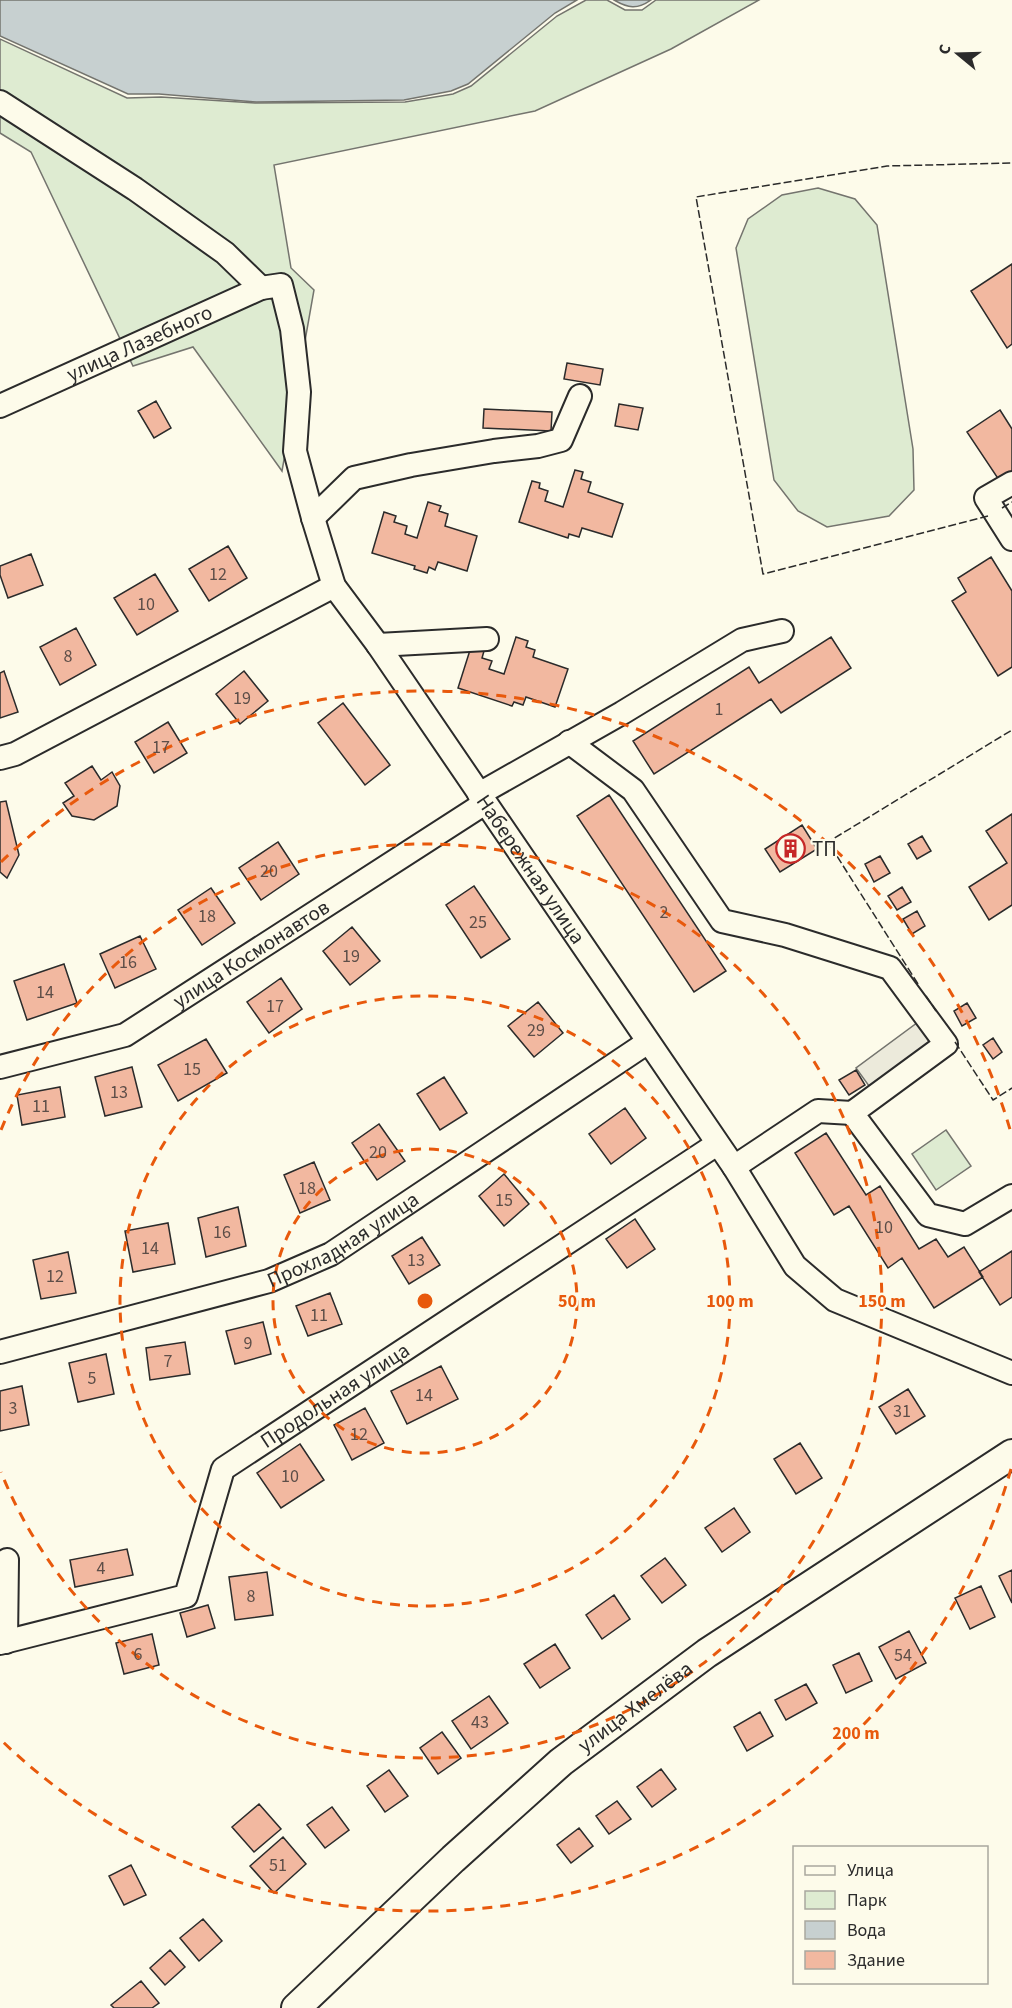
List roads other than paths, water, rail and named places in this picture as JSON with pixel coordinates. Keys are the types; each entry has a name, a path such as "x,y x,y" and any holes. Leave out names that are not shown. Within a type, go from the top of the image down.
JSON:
{"main road":[{"name":"улица Хмелёва","path":"296,2008 453,1859 561,1762 707,1653 1012,1454"}],"street":[{"path":"0,102 135,189 271,286"},
{"name":"улица Лазебного","path":"0,406 271,286"},
{"name":"Набережная улица","path":"271,286 292,329 299,392 295,451 334,586 378,645 734,1167 795,1266 835,1300 1012,1373"},
{"path":"313,518 354,478 411,465 537,446 561,440 579,396"},
{"path":"1012,483 986,498 1012,539"},
{"path":"0,758 15,754 334,586"},
{"name":"улица Космонавтов","path":"0,1067 125,1035 569,742 622,713 742,640 782,631"},
{"path":"378,645 487,639"},
{"path":"569,742 633,790 722,921 785,935 890,968 916,992 946,1044 852,1113 818,1111 734,1167"},
{"name":"Прохладная улица","path":"0,1352 269,1281 331,1254 648,1042"},
{"path":"852,1113 928,1215 965,1224 1012,1196"},
{"name":"Продольная улица","path":"3,1642 186,1596 223,1469 717,1144"},
{"path":"3,1642 7,1560"}],"water":[{"path":"0,0 577,0 555,13 468,84 451,91 404,100 256,102 159,94 128,94 0,36"},
{"path":"614,0 651,0 632,7"}],"place":[{"name":"ТП","path":"791,849"}]}
